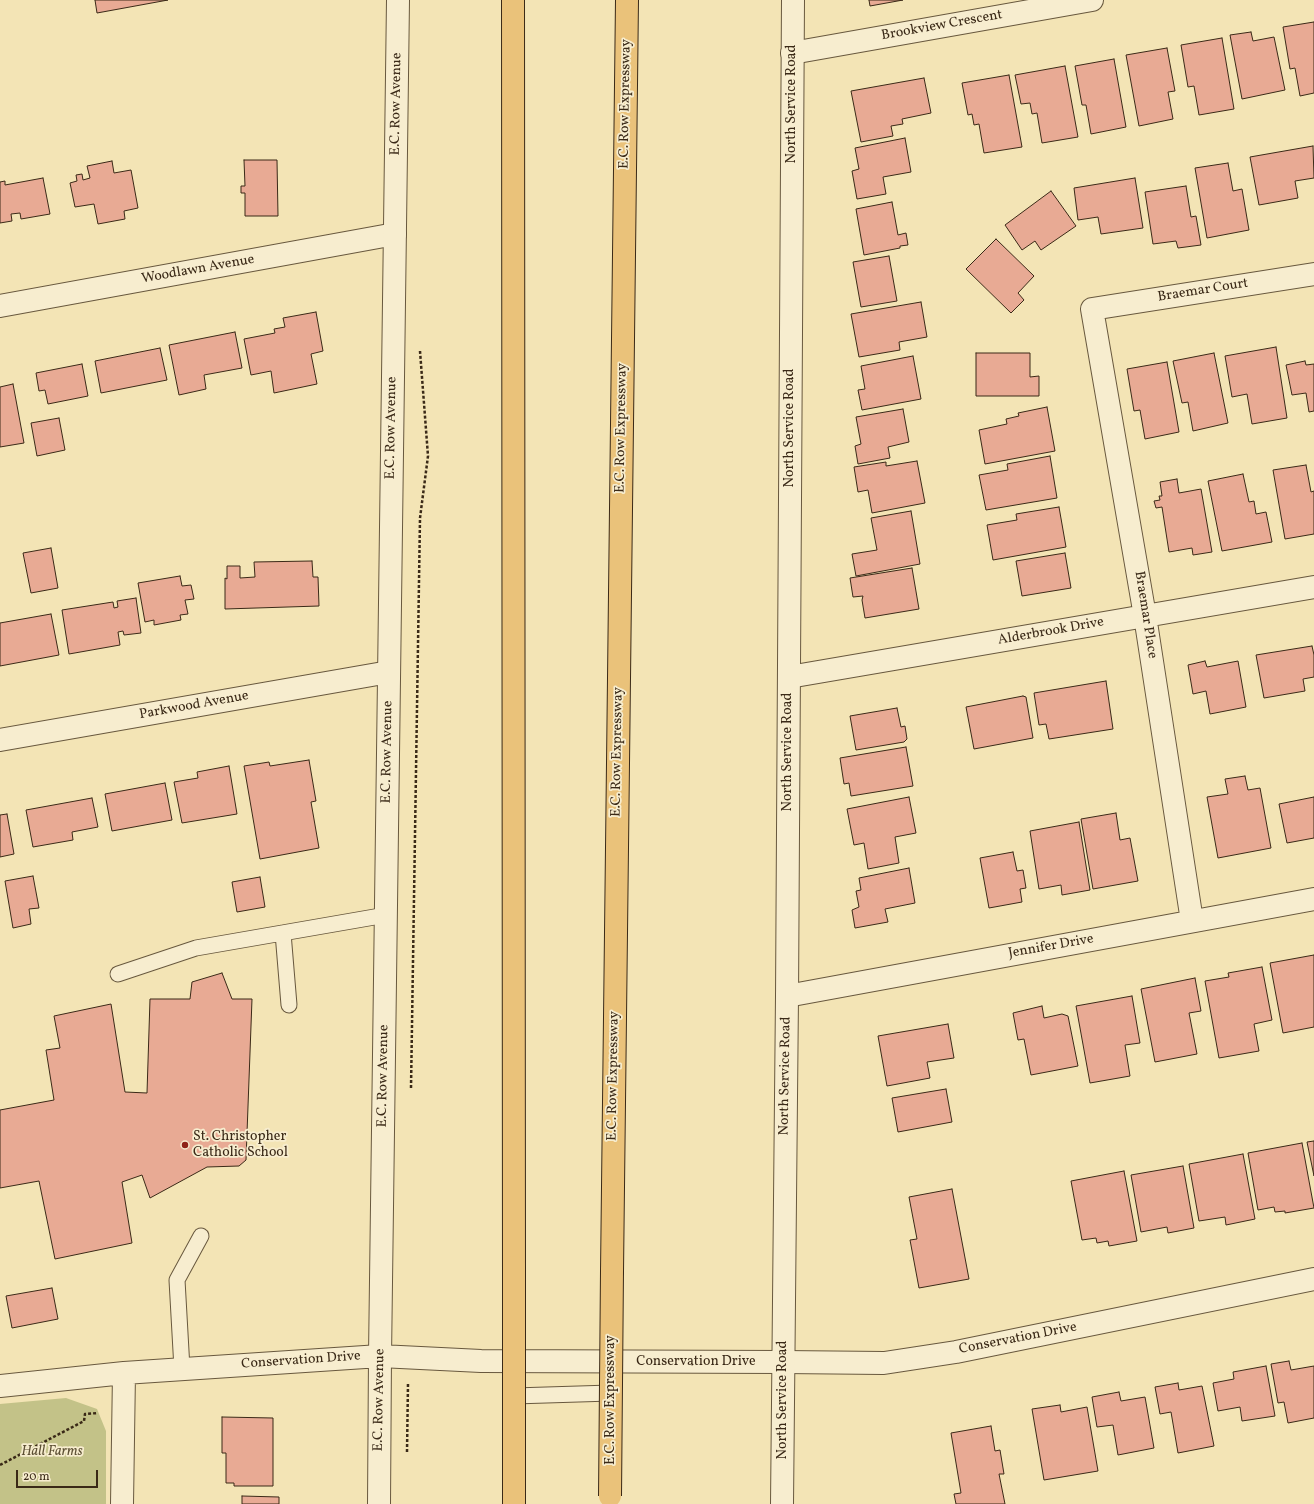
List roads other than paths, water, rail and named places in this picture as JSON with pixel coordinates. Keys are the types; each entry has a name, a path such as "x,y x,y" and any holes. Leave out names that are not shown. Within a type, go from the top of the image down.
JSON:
{"highway":[{"path":"513,0 514,1504"},
{"name":"E.C. Row Expressway","path":"610,1500 627,0"}],"street":[{"name":"E.C. Row Avenue","path":"378,1504 398,0"},
{"name":"North Service Road","path":"782,1504 787,996 792,0"},
{"name":"Brookview Crescent","path":"792,52 1092,0"},
{"name":"Woodlawn Avenue","path":"0,306 395,234"},
{"name":"Braemar Court","path":"1092,309 1314,274"},
{"name":"Braemar Place","path":"1092,309 1145,616 1192,921"},
{"name":"Alderbrook Drive","path":"788,677 1314,587"},
{"name":"Parkwood Avenue","path":"0,740 389,672"},
{"name":"Jennifer Drive","path":"787,996 1314,899"},
{"name":"Conservation Drive","path":"0,1386 124,1372 380,1356 482,1361 884,1363 956,1352 1314,1279"},
{"path":"122,1504 124,1372"}],"lane":[{"path":"118,974 196,948 386,915"},
{"path":"283,932 289,1005"},
{"path":"182,1369 177,1280 201,1236"},
{"path":"514,1396 611,1393"}],"place":[{"name":"St. Christopher Catholic School","path":"185,1145"}],"park label":[{"name":"Hall Farms","path":"52,1452"}]}
